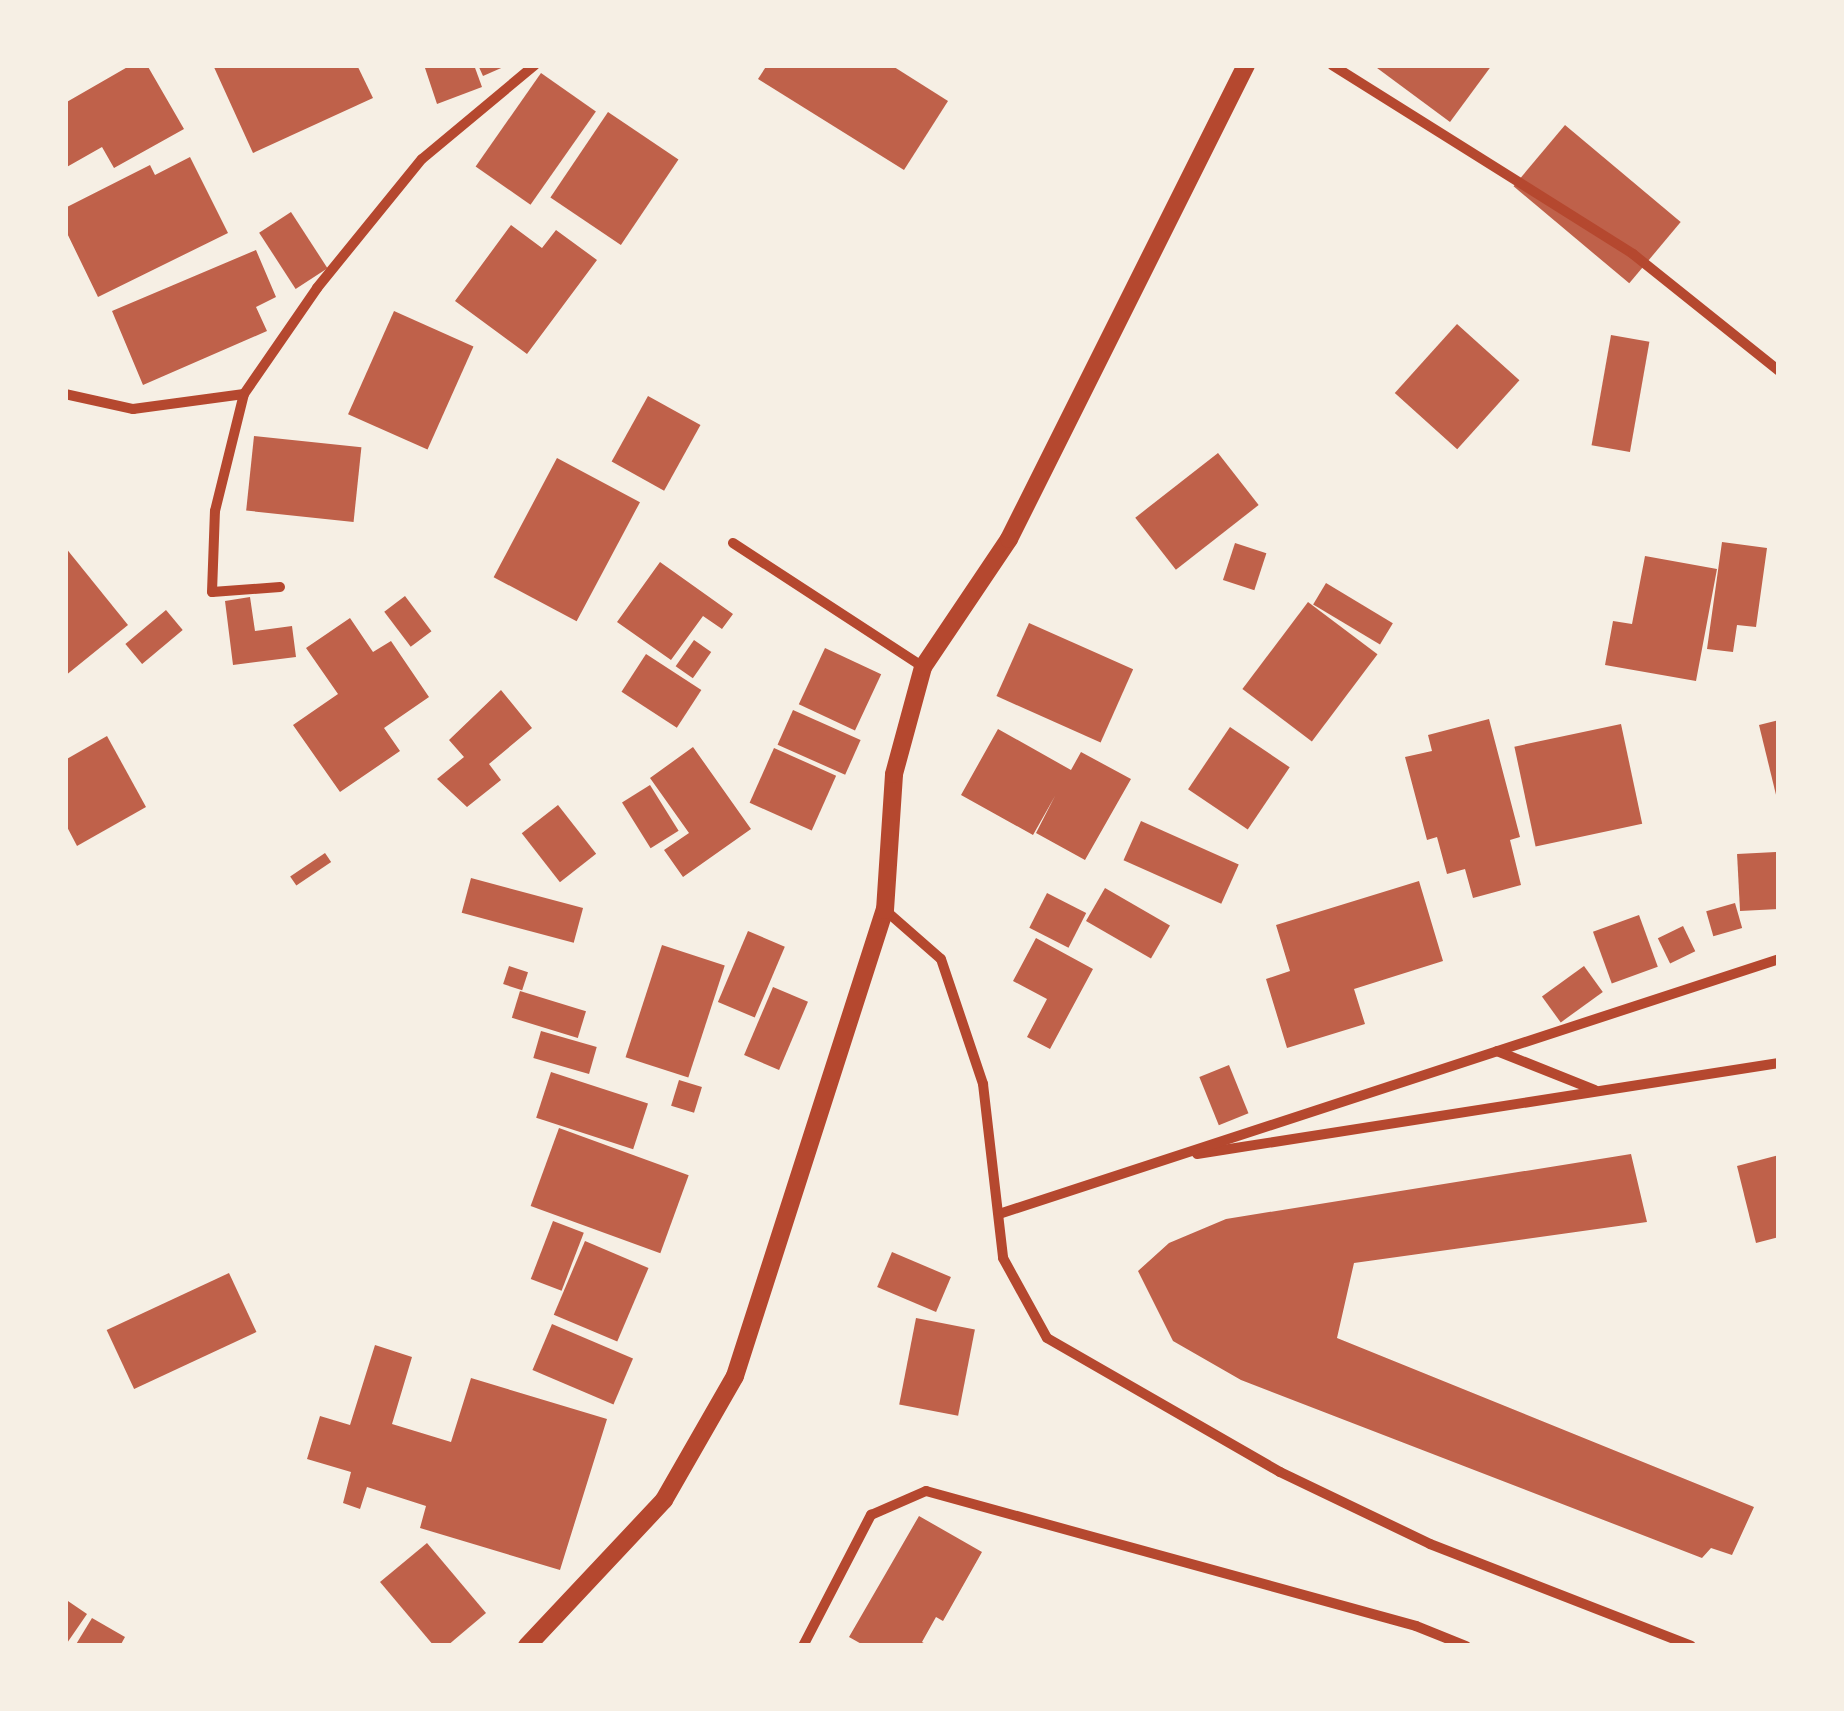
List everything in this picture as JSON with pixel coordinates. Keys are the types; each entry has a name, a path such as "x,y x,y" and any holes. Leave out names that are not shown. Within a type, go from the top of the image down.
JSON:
{"street":[{"path":"280,588 212,592 215,511 244,394 317,288 422,159 535,65"},
{"path":"527,1646 664,1500 735,1376 884,910 894,774 923,667 1009,539 1246,65"},
{"path":"1332,65 1633,254 1779,371"},
{"path":"65,394 133,409 244,394"},
{"path":"733,543 923,667"},
{"path":"884,910 941,959 983,1084 1003,1258 1048,1338 1280,1472 1430,1544 1691,1646"},
{"path":"999,1214 1779,959"},
{"path":"1497,1051 1596,1090"},
{"path":"1162,1160 1779,1063"},
{"path":"803,1646 871,1515 926,1490 1416,1626 1466,1646"}],"building":[{"path":"131,65 147,65 184,129 114,168 102,147 65,168 65,103"},
{"path":"213,65 357,65 373,98 253,153"},
{"path":"424,65 474,65 482,87 437,104"},
{"path":"478,65 508,65 483,76"},
{"path":"767,65 891,65 948,101 904,170 758,79"},
{"path":"1373,65 1492,65 1450,122"},
{"path":"541,73 596,111 530,205 476,166"},
{"path":"608,112 678,160 621,245 550,197"},
{"path":"1565,125 1681,222 1629,283 1514,186"},
{"path":"190,157 228,233 98,297 65,229 65,208 150,165 155,175"},
{"path":"291,212 327,268 296,289 259,233"},
{"path":"511,225 542,248 556,230 597,260 527,354 455,301"},
{"path":"256,250 276,297 256,307 267,331 143,385 112,311"},
{"path":"394,311 473,346 428,450 348,414"},
{"path":"1457,324 1519,380 1457,449 1395,393"},
{"path":"1611,335 1649,342 1630,452 1592,445"},
{"path":"648,396 700,425 664,491 612,462"},
{"path":"254,436 361,447 354,522 246,511"},
{"path":"1218,453 1259,505 1176,570 1135,518"},
{"path":"557,458 640,502 577,621 494,577"},
{"path":"1722,542 1767,548 1756,627 1737,625 1733,652 1707,649"},
{"path":"1235,543 1266,553 1254,590 1223,580"},
{"path":"65,547 128,625 65,676"},
{"path":"1645,556 1717,569 1696,681 1605,665 1613,621 1632,624"},
{"path":"660,562 733,614 722,629 703,616 671,660 617,622"},
{"path":"1326,583 1393,623 1380,645 1313,604"},
{"path":"405,596 431,631 411,647 384,612"},
{"path":"250,597 255,631 292,626 296,657 233,665 225,601"},
{"path":"1308,602 1377,654 1312,741 1242,689"},
{"path":"166,610 183,630 142,664 125,644"},
{"path":"350,618 373,652 391,641 429,697 384,728 400,751 340,792 293,725 338,694 306,648"},
{"path":"1029,623 1133,669 1101,742 996,696"},
{"path":"694,640 711,652 693,678 676,666"},
{"path":"825,648 881,674 855,730 799,704"},
{"path":"646,654 701,690 677,728 621,692"},
{"path":"501,690 532,728 489,764 501,780 467,807 437,779 464,757 449,740"},
{"path":"793,710 861,740 845,775 778,745"},
{"path":"1489,719 1520,837 1510,840 1521,885 1473,898 1465,869 1447,874 1437,837 1427,840 1405,757 1432,751 1428,735"},
{"path":"1779,720 1779,803 1778,803 1759,725"},
{"path":"1621,724 1642,824 1536,846 1514,747"},
{"path":"1230,727 1290,767 1248,829 1188,789"},
{"path":"998,729 1071,770 1081,752 1131,779 1085,860 1036,833 1055,796 1033,835 961,795"},
{"path":"107,736 146,807 77,846 65,823 65,760"},
{"path":"693,747 751,829 683,877 664,850 689,833 650,778"},
{"path":"774,748 836,776 812,830 750,803"},
{"path":"650,785 679,831 651,848 622,802"},
{"path":"558,805 596,854 560,882 522,833"},
{"path":"1141,821 1239,865 1221,904 1124,860"},
{"path":"1776,852 1779,909 1740,911 1737,854"},
{"path":"325,853 331,862 296,886 290,876"},
{"path":"471,878 583,908 574,943 462,913"},
{"path":"1419,881 1443,961 1354,989 1365,1024 1287,1048 1266,979 1290,971 1276,925"},
{"path":"1105,888 1170,926 1151,958 1086,921"},
{"path":"1047,893 1086,913 1068,948 1029,928"},
{"path":"1735,903 1742,928 1713,936 1706,911"},
{"path":"1639,915 1658,967 1612,983 1593,932"},
{"path":"1683,926 1695,951 1670,963 1658,938"},
{"path":"748,931 785,947 755,1018 718,1002"},
{"path":"1036,938 1093,969 1050,1049 1027,1037 1047,999 1013,981"},
{"path":"662,945 725,965 688,1078 626,1057"},
{"path":"509,966 528,972 522,990 503,984"},
{"path":"1584,966 1603,992 1561,1022 1542,997"},
{"path":"773,987 808,1002 779,1070 744,1055"},
{"path":"520,991 586,1011 578,1038 512,1018"},
{"path":"541,1031 597,1047 589,1074 533,1058"},
{"path":"1229,1065 1248,1113 1219,1125 1199,1077"},
{"path":"551,1072 648,1104 633,1149 536,1118"},
{"path":"679,1080 702,1087 694,1113 671,1106"},
{"path":"559,1128 689,1175 660,1253 531,1206"},
{"path":"1631,1154 1647,1222 1354,1263 1337,1338 1754,1507 1732,1555 1711,1548 1702,1558 1241,1380 1173,1341 1138,1271 1169,1243 1226,1219"},
{"path":"1779,1155 1779,1237 1756,1243 1737,1166"},
{"path":"553,1221 584,1233 562,1291 531,1279"},
{"path":"585,1241 649,1268 617,1342 554,1315"},
{"path":"892,1252 951,1277 936,1312 877,1287"},
{"path":"229,1273 256,1332 134,1389 107,1330"},
{"path":"916,1318 975,1329 958,1416 899,1404"},
{"path":"552,1324 633,1358 613,1404 532,1370"},
{"path":"375,1345 412,1357 392,1424 451,1442 471,1378 607,1419 560,1570 420,1528 426,1506 367,1487 360,1509 343,1503 351,1472 307,1459 320,1416 350,1425"},
{"path":"919,1516 982,1552 943,1621 936,1617 922,1642 929,1646 865,1646 849,1637"},
{"path":"427,1543 486,1613 447,1646 434,1646 380,1582"},
{"path":"65,1599 87,1614 65,1646"},
{"path":"92,1618 125,1637 120,1646 75,1646"}]}
